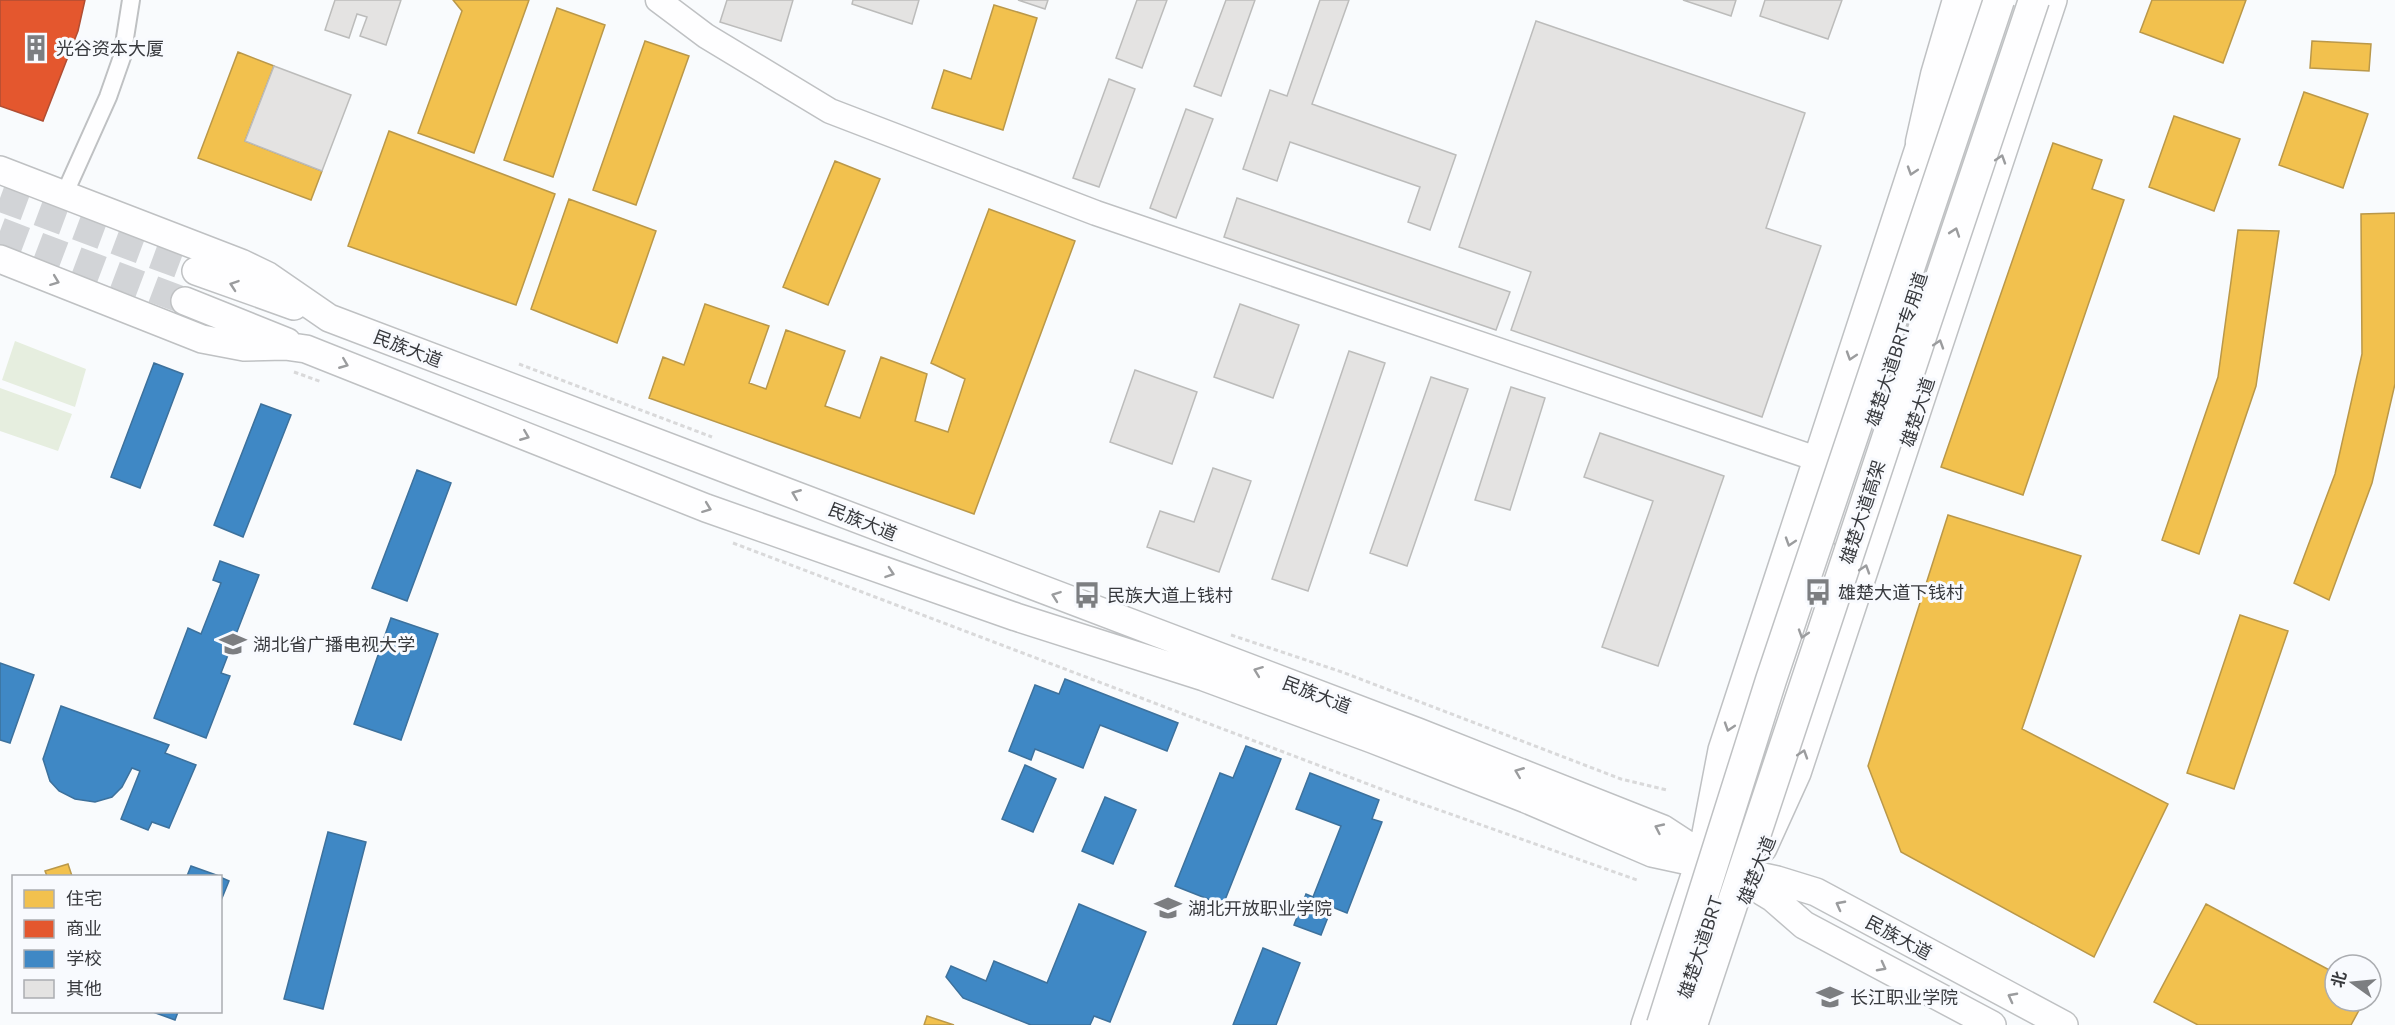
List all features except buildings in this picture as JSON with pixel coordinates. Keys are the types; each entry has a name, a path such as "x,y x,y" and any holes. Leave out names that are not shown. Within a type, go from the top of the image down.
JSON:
{"highway":[{"path":"1921,142 1936,75 1958,0"},
{"name":"雄楚大道高架","path":"1662,1025 1771,680 1999,0"},
{"name":"雄楚大道高架","path":"1692,1025 2034,0"}],"main road":[{"path":"1645,1025 1700,859 1722,750 1921,142 1953,79 1979,0"},
{"name":"雄楚大道","path":"1703,1025 1736,873 1797,773 2053,0"},
{"name":"民族大道","path":"0,170 256,270 329,318 1418,732 1663,829 1700,859"},
{"name":"民族大道","path":"0,259 202,339 244,348 285,346 298,360 706,508 1016,617 1204,677 1515,795 1652,853 1700,859 1736,873 1816,892 2064,1025"},
{"path":"196,271 329,318"},
{"path":"185,301 298,360"},
{"name":"民族大道","path":"1736,873 1773,898 1804,925 1992,1025"}],"street":[{"path":"63,195 112,87 122,57 131,0"},
{"path":"658,0 706,36 830,111 1096,213 1817,459"}],"lane":[{"path":"1741,825 1836,534"}],"path":[{"path":"298,360 322,382"},
{"path":"515,362 720,440"},
{"path":"724,540 1402,797 1636,880"},
{"path":"1229,634 1342,672 1621,779 1667,790"}],"green space":[{"path":"15,341 86,369 75,407 2,380"},
{"path":"0,388 72,414 58,451 0,431"}],"tunnel":[{"path":"0,198 196,271"},
{"path":"0,231 185,301"}],"place":[{"name":"光谷资本大厦","path":"36,48"},
{"name":"雄楚大道下钱村","path":"1818,592"},
{"name":"民族大道上钱村","path":"1087,595"},
{"name":"湖北省广播电视大学","path":"233,644"},
{"name":"湖北开放职业学院","path":"1168,908"},
{"name":"长江职业学院","path":"1830,997"}]}
